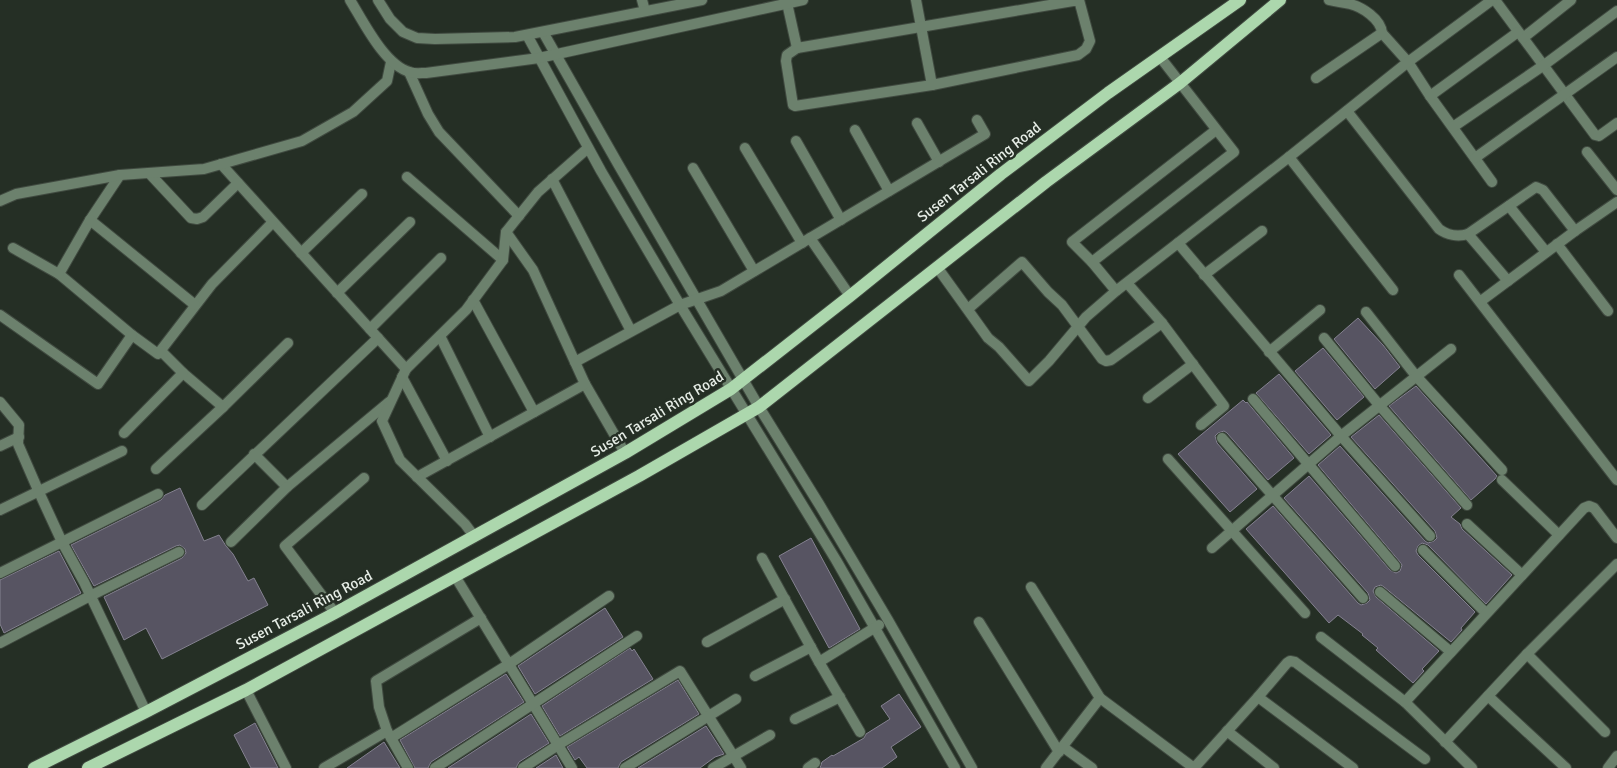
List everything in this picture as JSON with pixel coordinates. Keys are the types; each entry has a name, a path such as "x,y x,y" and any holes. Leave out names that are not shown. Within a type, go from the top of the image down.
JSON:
{"main road":[{"name":"Susen Tarsali Ring Road","path":"34,768 335,613 626,453 731,389 850,296 1000,174 1108,93 1240,0"},
{"path":"93,767 246,690 639,476 747,415 1046,182 1180,83 1280,0"}],"street":[{"path":"350,0 391,62 409,72 426,74 540,58 803,0"},
{"path":"378,0 390,19 403,32 417,38 435,39 495,38 527,35 702,0"},
{"path":"642,0 645,11"},
{"path":"916,0 932,85"},
{"path":"1079,0 1090,41 1086,49 1078,55 932,85 795,106 793,104 786,61 787,55 797,48 1079,0"},
{"path":"1329,0 1351,4 1378,21 1382,28 1382,33 1408,62 1492,182"},
{"path":"937,267 988,338 999,347 1029,381 1049,361 1086,317 1116,291 1408,62 1493,0 1597,136 1617,123"},
{"path":"1430,96 1571,0"},
{"path":"787,3 797,48"},
{"path":"1453,127 1544,65 1617,11"},
{"path":"543,32 759,407 820,504 972,768"},
{"path":"1316,78 1382,33"},
{"path":"527,35 588,148 680,305 836,560 955,768"},
{"path":"1092,262 1234,152 1160,57"},
{"path":"1475,158 1617,57"},
{"path":"0,200 16,194 120,175 204,169 302,141 353,112 387,81 391,62"},
{"path":"409,72 428,114 439,132 519,216"},
{"path":"1347,111 1439,230 1462,236 1468,234 1536,187 1540,188 1575,231"},
{"path":"575,362 680,305 721,291 939,162 985,134 977,120"},
{"path":"917,123 939,162"},
{"path":"855,130 889,191"},
{"path":"1116,291 1092,262 1072,242 1216,130"},
{"path":"796,141 841,220"},
{"path":"474,536 465,524 400,460 382,421 404,373 466,310 503,260 506,232 538,192 588,148"},
{"path":"745,148 806,240 850,296"},
{"path":"1587,152 1617,190"},
{"path":"1289,157 1393,290"},
{"path":"221,164 378,338 404,373 447,461"},
{"path":"693,168 754,271"},
{"path":"149,173 191,218 198,219 203,217 238,183"},
{"path":"60,274 90,220 120,175"},
{"path":"407,177 503,260"},
{"path":"552,179 632,331"},
{"path":"301,253 362,194"},
{"path":"1481,301 1617,202"},
{"path":"1509,206 1546,252"},
{"path":"90,220 195,305"},
{"path":"13,248 60,274 132,335 158,354 212,284 273,222"},
{"path":"337,293 410,222"},
{"path":"1204,275 1262,231"},
{"path":"506,232 533,270 585,384 626,453"},
{"path":"1468,234 1508,281"},
{"path":"1178,243 1341,436 1430,536"},
{"path":"1557,244 1608,312"},
{"path":"370,329 441,258"},
{"path":"968,309 1022,262 1062,305 1102,359 1106,361 1112,360 1162,323"},
{"path":"1459,275 1481,301 1617,480"},
{"path":"1127,283 1162,323 1224,406 1201,425"},
{"path":"473,300 534,412"},
{"path":"1269,352 1320,310"},
{"path":"1366,312 1416,376 1502,475 1559,535"},
{"path":"0,315 98,384 132,335"},
{"path":"440,336 490,436"},
{"path":"202,505 378,338"},
{"path":"1324,338 1379,406 1467,505"},
{"path":"156,469 288,343"},
{"path":"1212,548 1341,436 1451,349"},
{"path":"161,351 183,373 223,407"},
{"path":"1148,398 1193,364"},
{"path":"124,432 183,373"},
{"path":"418,477 585,384"},
{"path":"1253,399 1307,465 1395,566"},
{"path":"231,542 287,487 391,401"},
{"path":"0,402 19,425 18,444 38,490 146,712"},
{"path":"0,446 18,437"},
{"path":"1222,438 1363,598"},
{"path":"0,510 122,451"},
{"path":"254,454 287,487"},
{"path":"1168,459 1305,613"},
{"path":"335,613 285,546 364,478"},
{"path":"0,573 158,494"},
{"path":"1404,702 1584,508 1589,506 1594,508 1617,538"},
{"path":"1467,524 1522,575"},
{"path":"1423,550 1486,613"},
{"path":"0,643 179,552"},
{"path":"762,558 860,732"},
{"path":"1446,742 1528,654 1617,564"},
{"path":"455,576 572,768"},
{"path":"1031,587 1100,698 1194,768 1290,661 1294,662 1425,759"},
{"path":"1380,592 1451,652"},
{"path":"324,768 389,734 509,664 609,596"},
{"path":"707,642 785,599"},
{"path":"408,768 389,734 379,708 376,681 480,618"},
{"path":"819,662 888,620"},
{"path":"979,622 1061,750 1092,768"},
{"path":"435,768 637,636"},
{"path":"1321,637 1404,702 1472,768"},
{"path":"755,676 811,647"},
{"path":"1528,654 1605,732"},
{"path":"524,768 558,745 680,671 740,768"},
{"path":"246,690 286,768"},
{"path":"1488,696 1566,768"},
{"path":"795,719 840,697"},
{"path":"1258,697 1353,768"},
{"path":"1046,768 1100,698"},
{"path":"624,768 736,699"},
{"path":"1227,731 1274,768"},
{"path":"713,768 770,735"},
{"path":"1608,768 1617,756"}],"building":[{"path":"1358,318 1400,367 1375,389 1334,339"},
{"path":"1323,348 1364,397 1337,420 1295,371"},
{"path":"1279,374 1331,435 1309,454 1256,393"},
{"path":"1416,386 1497,476 1471,500 1389,406"},
{"path":"1243,400 1247,402 1294,458 1268,480 1227,433 1224,431 1218,433 1215,436 1217,443 1257,489 1230,512 1178,454"},
{"path":"1379,415 1461,508 1451,517 1512,575 1486,604 1428,545 1422,543 1418,546 1416,551 1418,555 1475,612 1451,642 1384,587 1381,585 1375,587 1373,591 1376,597 1439,651 1422,669 1424,671 1413,683 1376,650 1378,648 1363,634 1338,615 1329,623 1246,529 1273,506 1358,603 1361,605 1367,603 1370,600 1368,593 1284,498 1309,476 1390,570 1396,573 1400,571 1402,565 1400,562 1318,465 1340,446 1425,541 1428,543 1434,541 1437,538 1435,531 1351,437"},
{"path":"180,488 204,541 219,535 233,554 248,581 254,578 268,605 162,659 146,628 124,640 104,597 182,558 186,553 185,549 180,545 176,546 94,586 71,545 161,500 165,495"},
{"path":"811,538 860,629 829,648 779,556"},
{"path":"59,551 81,593 4,633 0,624 0,580"},
{"path":"605,608 623,637 535,694 518,666"},
{"path":"630,648 632,651 634,649 653,679 560,736 542,706"},
{"path":"506,674 524,702 431,762 428,768 415,768 400,740"},
{"path":"678,680 699,714 621,762 618,768 587,768 579,757 575,760 567,747"},
{"path":"899,694 921,727 891,747 897,757 882,768 820,768 822,762 832,755 864,738 866,734 890,719 881,706"},
{"path":"531,714 549,743 519,762 516,768 448,768"},
{"path":"255,723 278,768 251,768 234,735"},
{"path":"706,726 724,754 715,757 700,768 638,768"},
{"path":"384,742 400,768 347,768"},
{"path":"556,755 563,768 536,768"}]}
